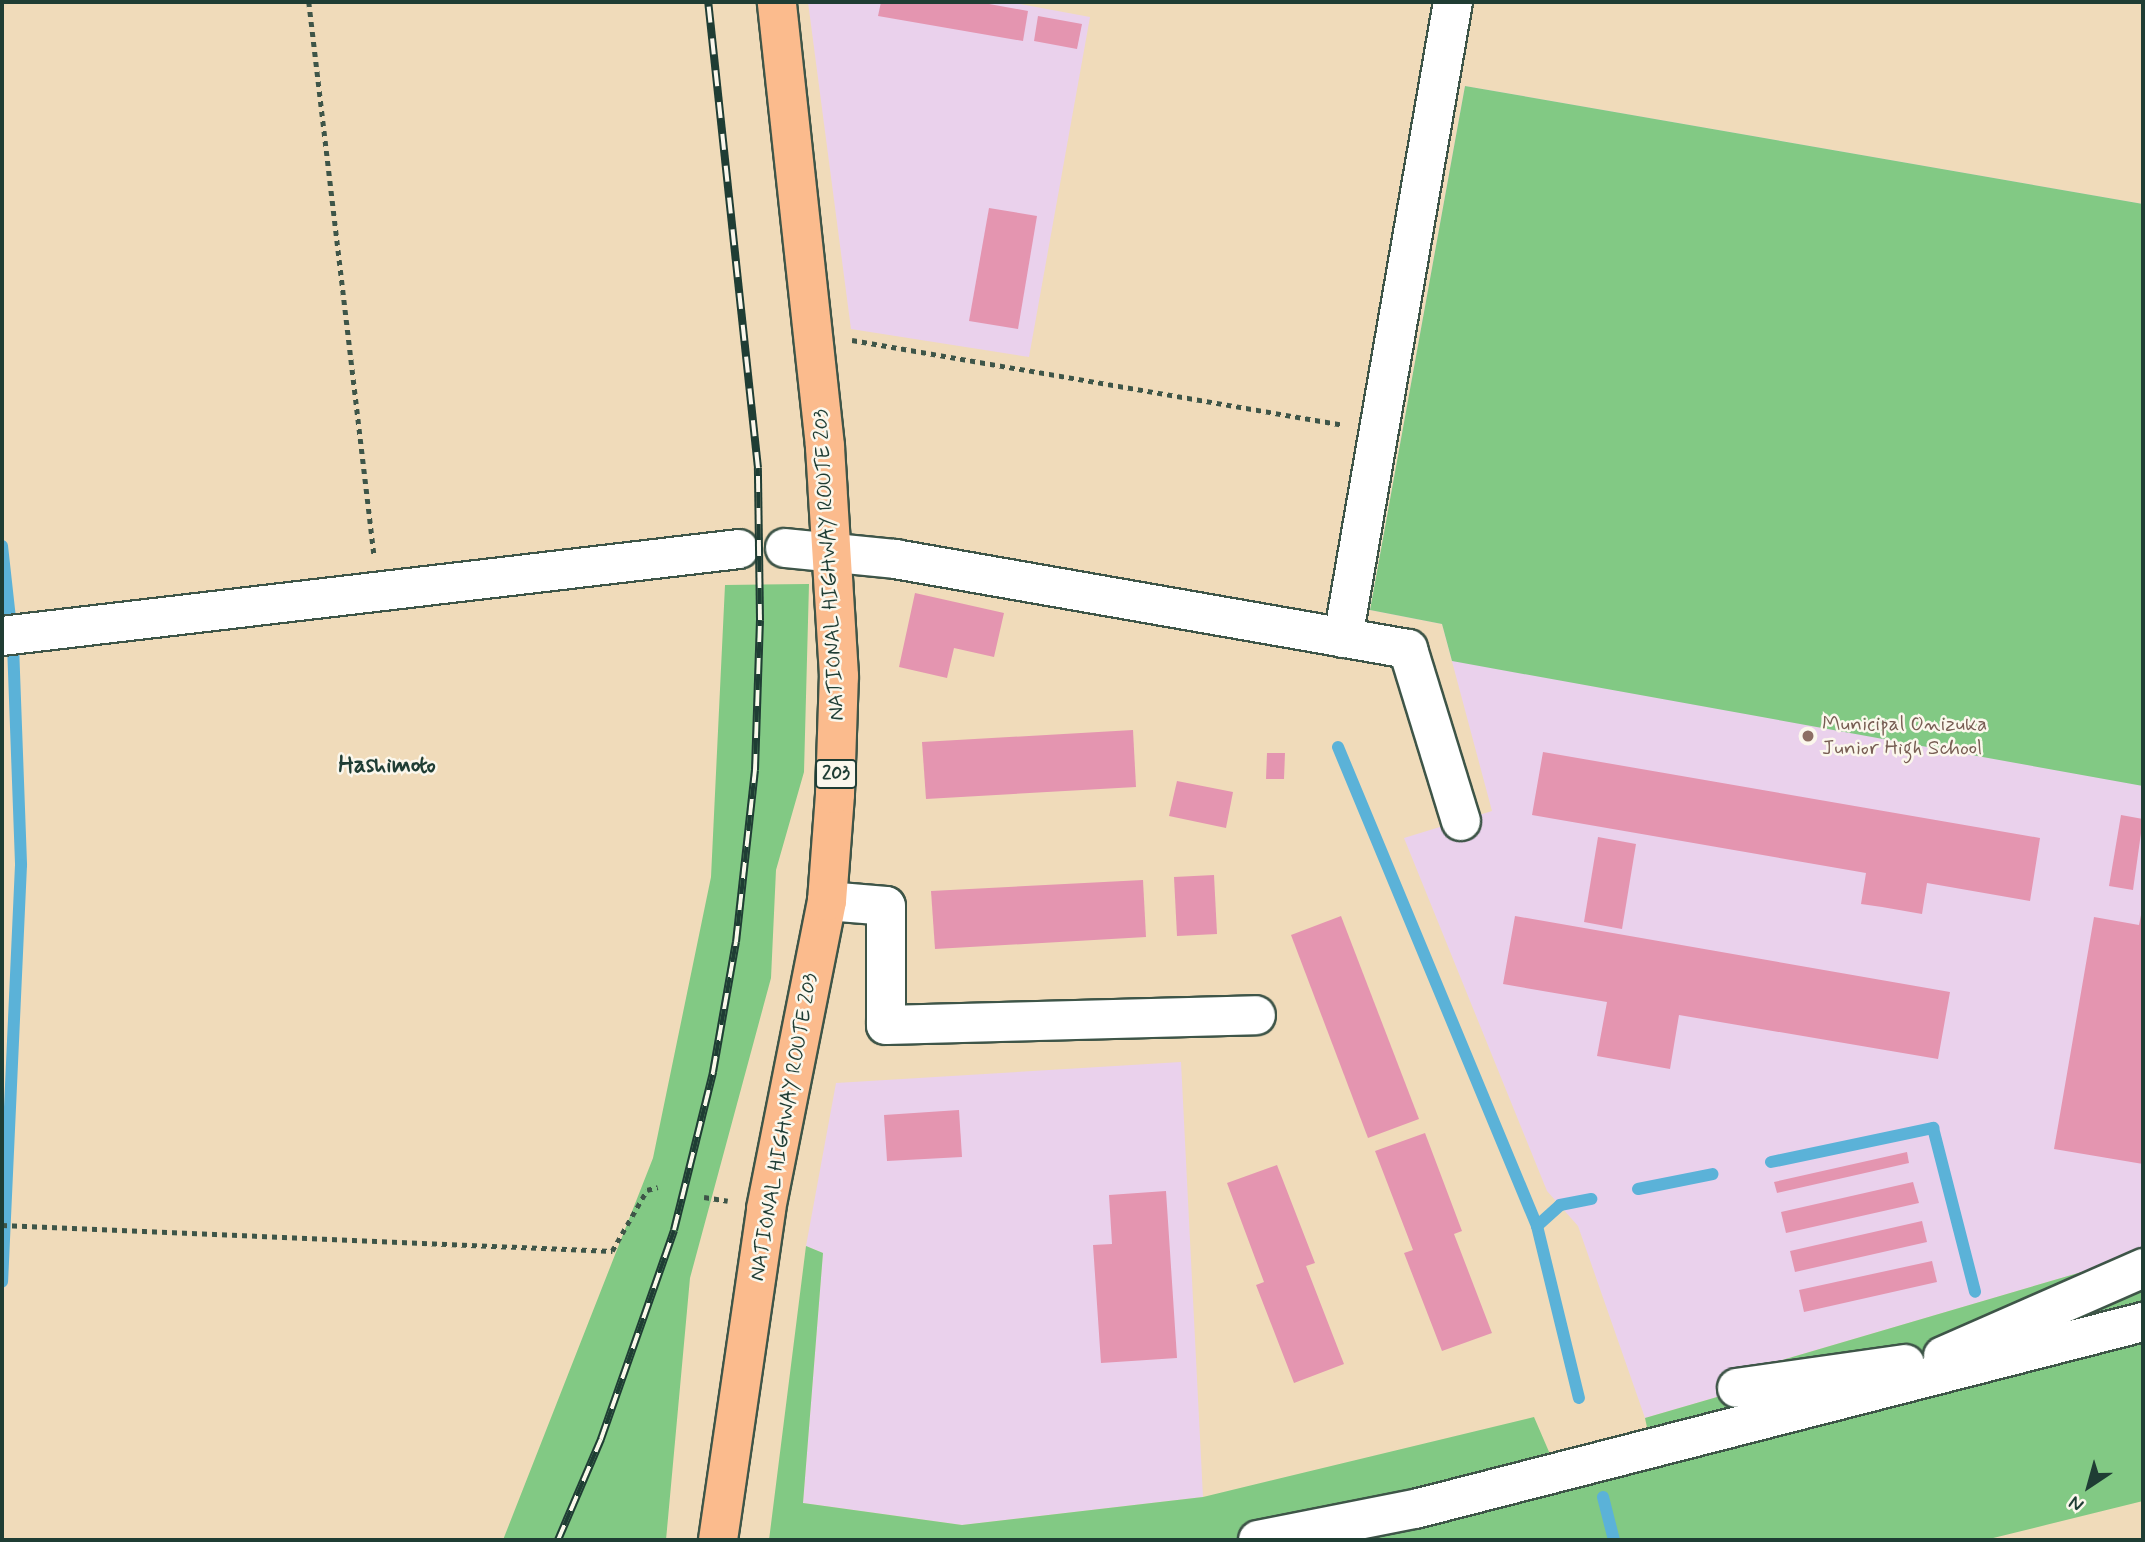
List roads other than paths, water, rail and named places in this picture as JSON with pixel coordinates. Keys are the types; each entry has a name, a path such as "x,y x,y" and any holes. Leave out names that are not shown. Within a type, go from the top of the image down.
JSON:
{"highway":[{"name":"NATIONAL HIGHWAY ROUTE 203","path":"718,1540 766,1209 827,901 839,676 833,553 816,341 777,2"}],"street":[{"path":"1343,638 1453,2"},
{"path":"785,548 895,559 1408,649 1461,821"},
{"path":"8,635 738,549"},
{"path":"827,901 886,906 886,1025 1256,1015"},
{"path":"1737,1388 1936,1368 2143,1268"},
{"path":"1258,1540 1415,1510 1936,1368 2143,1322"}],"waterway":[{"path":"2,546 13,645 21,865 2,1282"},
{"path":"1338,747 1537,1226 1579,1398"},
{"path":"1771,1162 1933,1128 1975,1292"},
{"path":"1638,1189 1713,1174"},
{"path":"1537,1226 1560,1205 1591,1199"},
{"path":"1603,1497 1614,1540"}],"railway":[{"path":"558,1540 601,1439 674,1230 713,1072 736,942 755,770 760,620 758,468 708,2"}],"place":[{"name":"Municipal Onizuka Junior High School","path":"1808,736"}],"district":[{"name":"Hashimoto","path":"387,766"}]}
